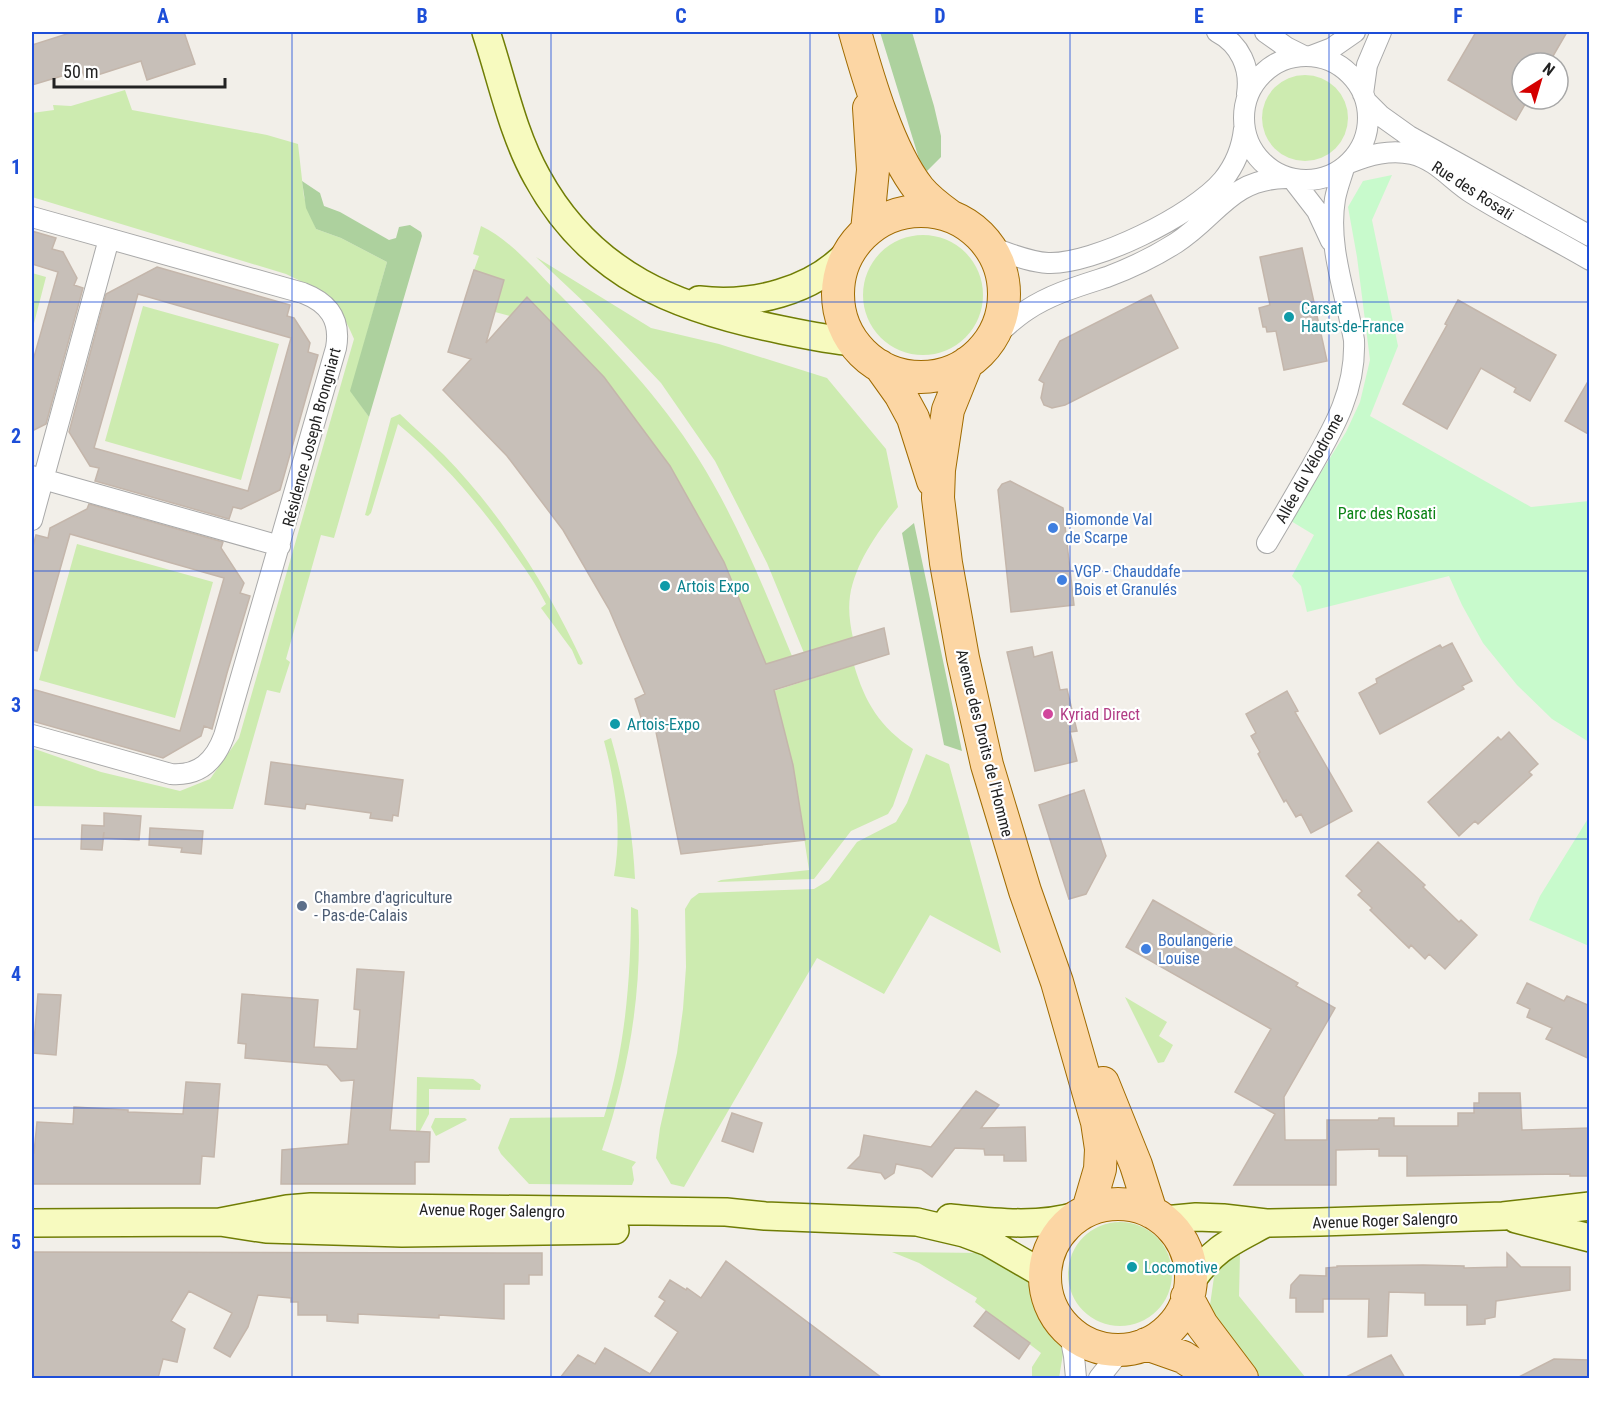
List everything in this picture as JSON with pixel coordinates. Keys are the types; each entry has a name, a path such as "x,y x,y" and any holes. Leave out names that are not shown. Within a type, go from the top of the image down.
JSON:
{"main road":[{"path":"855,32 885,120 908,172 927,198 951,217 973,229 990,247 1001,272 1005,298 1001,318 953,395 945,425 939,470 939,498"},
{"path":"865,65 873,152 872,190 858,242 841,273 838,294 843,323 865,356 880,366 906,376 927,377 948,373 978,353"},
{"path":"858,242 884,220 910,212 931,212 951,217"},
{"path":"880,366 913,418 939,498"},
{"name":"Avenue des Droits de l'Homme","path":"939,498 950,589 987,765 1025,891 1057,982 1090,1096 1099,1136 1100,1169 1083,1213"},
{"name":"Avenue des Droits de l'Homme","path":"1057,982 1078,1022 1157,1216"},
{"path":"1216,1378 1183,1357 1134,1346 1095,1346 1069,1330 1055,1312 1049,1298 1045,1275 1048,1259 1057,1238 1066,1226 1083,1213 1107,1205 1137,1206 1157,1216 1177,1234 1187,1252 1189,1289 1202,1325 1242,1378"},
{"path":"1134,1346 1164,1334 1182,1312 1189,1289"}],"street":[{"path":"486,32 524,151 551,200 574,230 603,259 635,281 708,313 854,342"},
{"path":"990,247 1034,261 1059,262 1085,258 1132,239 1186,210 1215,189 1235,161 1242,141 1248,76 1244,61 1231,41 1217,32"},
{"path":"1265,32 1286,47 1308,56 1331,61 1348,72 1365,98"},
{"path":"1247,96 1257,78 1272,65 1332,48 1355,32"},
{"path":"978,353 1016,318 1041,302 1129,268 1163,251 1192,232 1241,188 1266,179 1313,180 1326,177 1347,166 1361,147 1366,134 1367,65 1381,32"},
{"name":"Rue des Rosati","path":"1365,98 1381,116 1409,136 1590,236"},
{"path":"1244,129 1248,142 1258,159 1274,172 1290,179"},
{"name":"Rue des Rosati","path":"1347,166 1372,155 1390,152 1423,158 1440,167 1458,184 1485,201 1590,260"},
{"name":"Allée du Vélodrome","path":"1267,543 1335,425 1351,384 1354,368 1354,340 1335,249 1335,200 1347,166"},
{"name":"Allée du Vélodrome","path":"1290,179 1317,211 1335,249"},
{"name":"Résidence Joseph Brongniart","path":"32,217 314,297 330,311 338,333 336,348 280,546 224,736 214,756 207,764 189,774 171,774 32,735"},
{"path":"32,519 37,477 109,239"},
{"path":"669,296 720,301 780,293 827,273 858,242"},
{"name":"Résidence Joseph Brongniart","path":"37,477 280,546"},
{"name":"Avenue Roger Salengro","path":"1157,1216 1223,1218 1266,1223 1503,1216 1590,1206"},
{"name":"Avenue Roger Salengro","path":"32,1223 220,1222 286,1209 311,1207 716,1212 916,1222 947,1218 1052,1222 1083,1213"},
{"name":"Avenue Roger Salengro","path":"1503,1216 1590,1238"},
{"name":"Avenue Roger Salengro","path":"916,1222 964,1233 988,1242 1045,1275"},
{"name":"Avenue Roger Salengro","path":"1189,1289 1203,1264 1217,1250 1266,1223"},
{"path":"1069,1330 1076,1378"},
{"path":"1099,1378 1134,1346"}],"green space":[{"path":"880,32 912,32 941,136 941,157 927,171 920,162"},
{"path":"1305,75 1321,79 1335,88 1344,102 1348,118 1344,134 1335,148 1321,157 1305,161 1289,157 1275,148 1266,134 1262,118 1266,102 1275,88 1289,79"},
{"path":"125,90 132,110 267,135 298,144 304,197 316,229 341,238 387,262 351,391 369,417 334,538 321,535 286,659 290,662 280,693 267,690 233,809 32,806 32,748 101,772 180,791 210,779 239,738 354,339 342,315 328,299 310,286 286,274 32,197 32,113 54,110 53,105 71,106"},
{"name":"Parc des Rosati","path":"1392,175 1372,220 1398,346 1370,416 1531,507 1589,501 1589,742 1552,719 1517,685 1483,643 1449,576 1307,612 1301,586 1292,576 1314,535 1291,521 1346,432 1360,402 1370,360 1348,207 1363,181"},
{"path":"302,181 320,193 324,206 340,212 389,240 396,238 399,227 410,225 421,232 422,236 369,417 350,391 387,262 341,238 316,229 306,208"},
{"path":"481,226 502,239 523,257 597,333 651,393 683,436 712,482 737,530 792,656 766,664 724,562 670,466 527,298 510,316 495,312 504,280 474,270 479,256 473,254"},
{"path":"923,235 946,239 966,252 979,272 983,295 979,318 966,338 946,351 923,355 900,351 880,338 867,318 863,295 867,272 880,252 900,239"},
{"path":"536,257 651,328 719,344 827,378 886,449 898,507 875,538 857,572 849,601 853,638 804,653 767,563 715,461 661,383 586,304"},
{"path":"32,273 46,277 32,331"},
{"path":"143,306 279,344 241,480 105,441"},
{"path":"400,414 444,455 486,502 539,579 569,634 583,663 581,665 578,664 572,650 541,608 546,604 499,532 444,467 398,424 371,513 368,516 365,515 391,418"},
{"path":"914,523 962,751 944,745 902,533"},
{"path":"77,544 213,582 175,718 39,680"},
{"path":"854,665 863,691 875,713 891,732 913,749 888,814 851,831 814,879 717,882 809,870 793,765 774,691"},
{"path":"611,738 627,808 635,879 614,876 618,825 612,774 604,741"},
{"path":"926,754 949,764 1001,953 930,915 884,994 817,958 684,1187 671,1184 656,1158 660,1128 677,1053 683,1009 686,967 685,909 691,899 699,893 814,889 829,880 857,842 896,822 907,803"},
{"path":"1589,817 1589,946 1529,920 1540,896"},
{"path":"631,907 638,910 636,1001 626,1062 602,1150 636,1162 632,1167 634,1180 632,1185 529,1184 498,1148 510,1118 604,1117 622,1040 630,960"},
{"path":"1125,997 1167,1022 1159,1036 1173,1045 1164,1062 1158,1063"},
{"path":"417,1077 473,1079 481,1085 480,1090 429,1089 429,1114 420,1131 416,1131"},
{"path":"435,1118 465,1118 467,1120 436,1136 431,1127"},
{"path":"1120,1222 1140,1226 1157,1237 1168,1254 1172,1274 1168,1294 1157,1311 1140,1322 1120,1326 1100,1322 1083,1311 1072,1294 1068,1274 1072,1254 1083,1237 1100,1226"},
{"path":"892,1252 985,1253 1028,1274 1032,1296 1039,1314 1049,1331 1064,1348 1059,1378 1032,1378 1032,1367 1041,1353 975,1302 977,1298 919,1263"},
{"path":"1240,1254 1239,1296 1306,1378 1255,1378 1209,1312 1215,1270 1233,1256"}],"building":[{"path":"73,32 184,32 195,64 147,80 141,61 85,79 82,70 32,85 32,45"},
{"path":"1476,32 1567,32 1556,51 1510,51 1510,111 1521,111 1516,120 1448,80"},
{"path":"32,231 56,238 52,249 63,252 77,278 74,285 83,288 46,424 32,431 32,364 58,272 32,264"},
{"name":"Carsat Hauts-de-France","path":"1302,248 1327,361 1284,370 1276,331 1267,332 1266,327 1263,327 1259,308 1270,305 1260,257"},
{"path":"157,267 290,305 287,316 294,318 310,343 308,352 318,355 280,490 241,509 233,507 229,519 95,481 99,468 90,466 69,432 106,294","holes":["138,294 291,338 248,491 94,448"]},
{"name":"Artois Expo","path":"474,270 504,280 486,343 527,297 604,377 670,466 724,562 766,664 884,628 889,654 774,690 793,765 805,840 681,854 655,727 645,730 635,699 645,694 609,609 563,530 507,456 443,390 471,359 448,352"},
{"path":"1151,295 1178,348 1065,405 1052,408 1044,405 1041,398 1044,383 1039,380 1060,341"},
{"path":"1458,300 1556,355 1530,401 1514,392 1516,388 1481,368 1447,429 1403,404 1447,325 1445,324"},
{"path":"1590,378 1590,435 1565,421"},
{"path":"1010,481 1063,508 1074,605 1011,612 998,490 1002,484"},
{"path":"89,504 223,542 221,548 244,583 240,593 250,596 212,729 204,726 201,736 163,758 32,721 32,689 180,731 224,578 70,534 37,651 32,650 32,550 36,535 48,538 50,528 87,509"},
{"path":"1452,643 1472,681 1462,686 1464,689 1380,734 1359,693 1377,683 1376,679 1413,659 1440,645 1442,648"},
{"name":"Kyriad Direct","path":"1032,647 1034,657 1052,652 1060,690 1067,689 1077,731 1070,732 1077,761 1035,771 1007,652"},
{"path":"1287,691 1298,711 1295,712 1352,811 1311,833 1301,814 1296,817 1286,800 1284,802 1258,754 1260,752 1251,736 1256,733 1246,714"},
{"path":"1509,732 1538,764 1529,772 1532,775 1509,796 1478,824 1475,821 1459,836 1428,802 1498,737 1501,740"},
{"path":"271,762 403,780 398,816 393,815 392,821 370,818 371,813 306,804 305,809 265,804"},
{"path":"1084,790 1106,856 1086,894 1069,899 1039,805"},
{"path":"104,813 141,816 139,840 103,838 102,850 81,849 82,825 104,826"},
{"path":"150,828 203,831 201,854 181,852 182,848 149,845"},
{"path":"1378,842 1425,885 1423,887 1459,922 1461,920 1477,935 1445,969 1429,954 1425,959 1411,945 1409,948 1370,910 1372,908 1358,895 1362,891 1346,876"},
{"path":"1153,900 1298,983 1296,986 1335,1008 1284,1097 1285,1140 1327,1140 1327,1120 1394,1118 1394,1126 1458,1126 1458,1113 1474,1113 1474,1103 1479,1103 1479,1093 1520,1093 1522,1130 1590,1128 1590,1176 1570,1176 1570,1174 1407,1176 1407,1156 1379,1156 1379,1149 1336,1150 1336,1185 1234,1185 1275,1114 1235,1092 1271,1029 1126,947"},
{"path":"357,969 404,972 390,1130 430,1132 429,1162 415,1162 415,1184 281,1184 282,1150 348,1144 354,1080 341,1081 327,1065 245,1058 246,1044 238,1043 242,994 318,1000 314,1047 357,1049 360,1010 354,1009"},
{"path":"1527,983 1564,1001 1567,996 1590,1006 1590,1059 1546,1039 1552,1028 1527,1017 1530,1009 1517,1003"},
{"path":"38,994 61,995 56,1055 33,1053"},
{"path":"186,1082 220,1084 214,1157 202,1156 200,1184 32,1184 32,1153 34,1153 37,1122 73,1124 74,1107 183,1114"},
{"path":"976,1091 999,1105 981,1128 1025,1127 1026,1161 1004,1161 1004,1155 985,1155 984,1149 955,1148 932,1177 921,1169 896,1164 894,1173 885,1179 881,1173 848,1168 860,1156 864,1135 931,1147"},
{"path":"732,1113 762,1123 753,1152 722,1141"},
{"path":"32,1252 542,1253 542,1275 529,1275 529,1284 504,1284 504,1319 358,1314 358,1323 327,1321 327,1315 298,1315 298,1302 291,1302 291,1298 258,1295 248,1327 230,1357 214,1348 232,1313 189,1291 171,1321 185,1329 177,1362 163,1359 158,1378 32,1378"},
{"path":"1507,1253 1521,1267 1570,1267 1570,1290 1496,1301 1495,1317 1485,1319 1485,1324 1467,1325 1467,1305 1425,1305 1425,1293 1389,1292 1387,1336 1368,1337 1369,1299 1323,1299 1323,1312 1296,1312 1296,1298 1290,1298 1291,1285 1300,1275 1326,1276 1326,1268 1423,1265 1464,1266 1464,1268 1507,1267"},
{"path":"726,1261 882,1378 560,1378 578,1355 595,1364 605,1348 650,1374 678,1332 655,1316 665,1301 659,1297 670,1280 701,1298"},
{"path":"986,1311 1030,1343 1019,1359 974,1326"},
{"path":"1391,1355 1405,1378 1344,1378"},
{"path":"1554,1359 1590,1360 1590,1378 1517,1378"}],"place":[{"name":"Carsat Hauts-de-France","path":"1289,317"},
{"name":"Biomonde Val de Scarpe","path":"1053,528"},
{"name":"VGP - Chauddafe Bois et Granulés","path":"1062,580"},
{"name":"Artois Expo","path":"665,586"},
{"name":"Kyriad Direct","path":"1048,714"},
{"name":"Artois-Expo","path":"615,724"},
{"name":"Chambre d'agriculture - Pas-de-Calais","path":"302,906"},
{"name":"Boulangerie Louise","path":"1146,949"},
{"name":"Locomotive","path":"1132,1267"}]}
